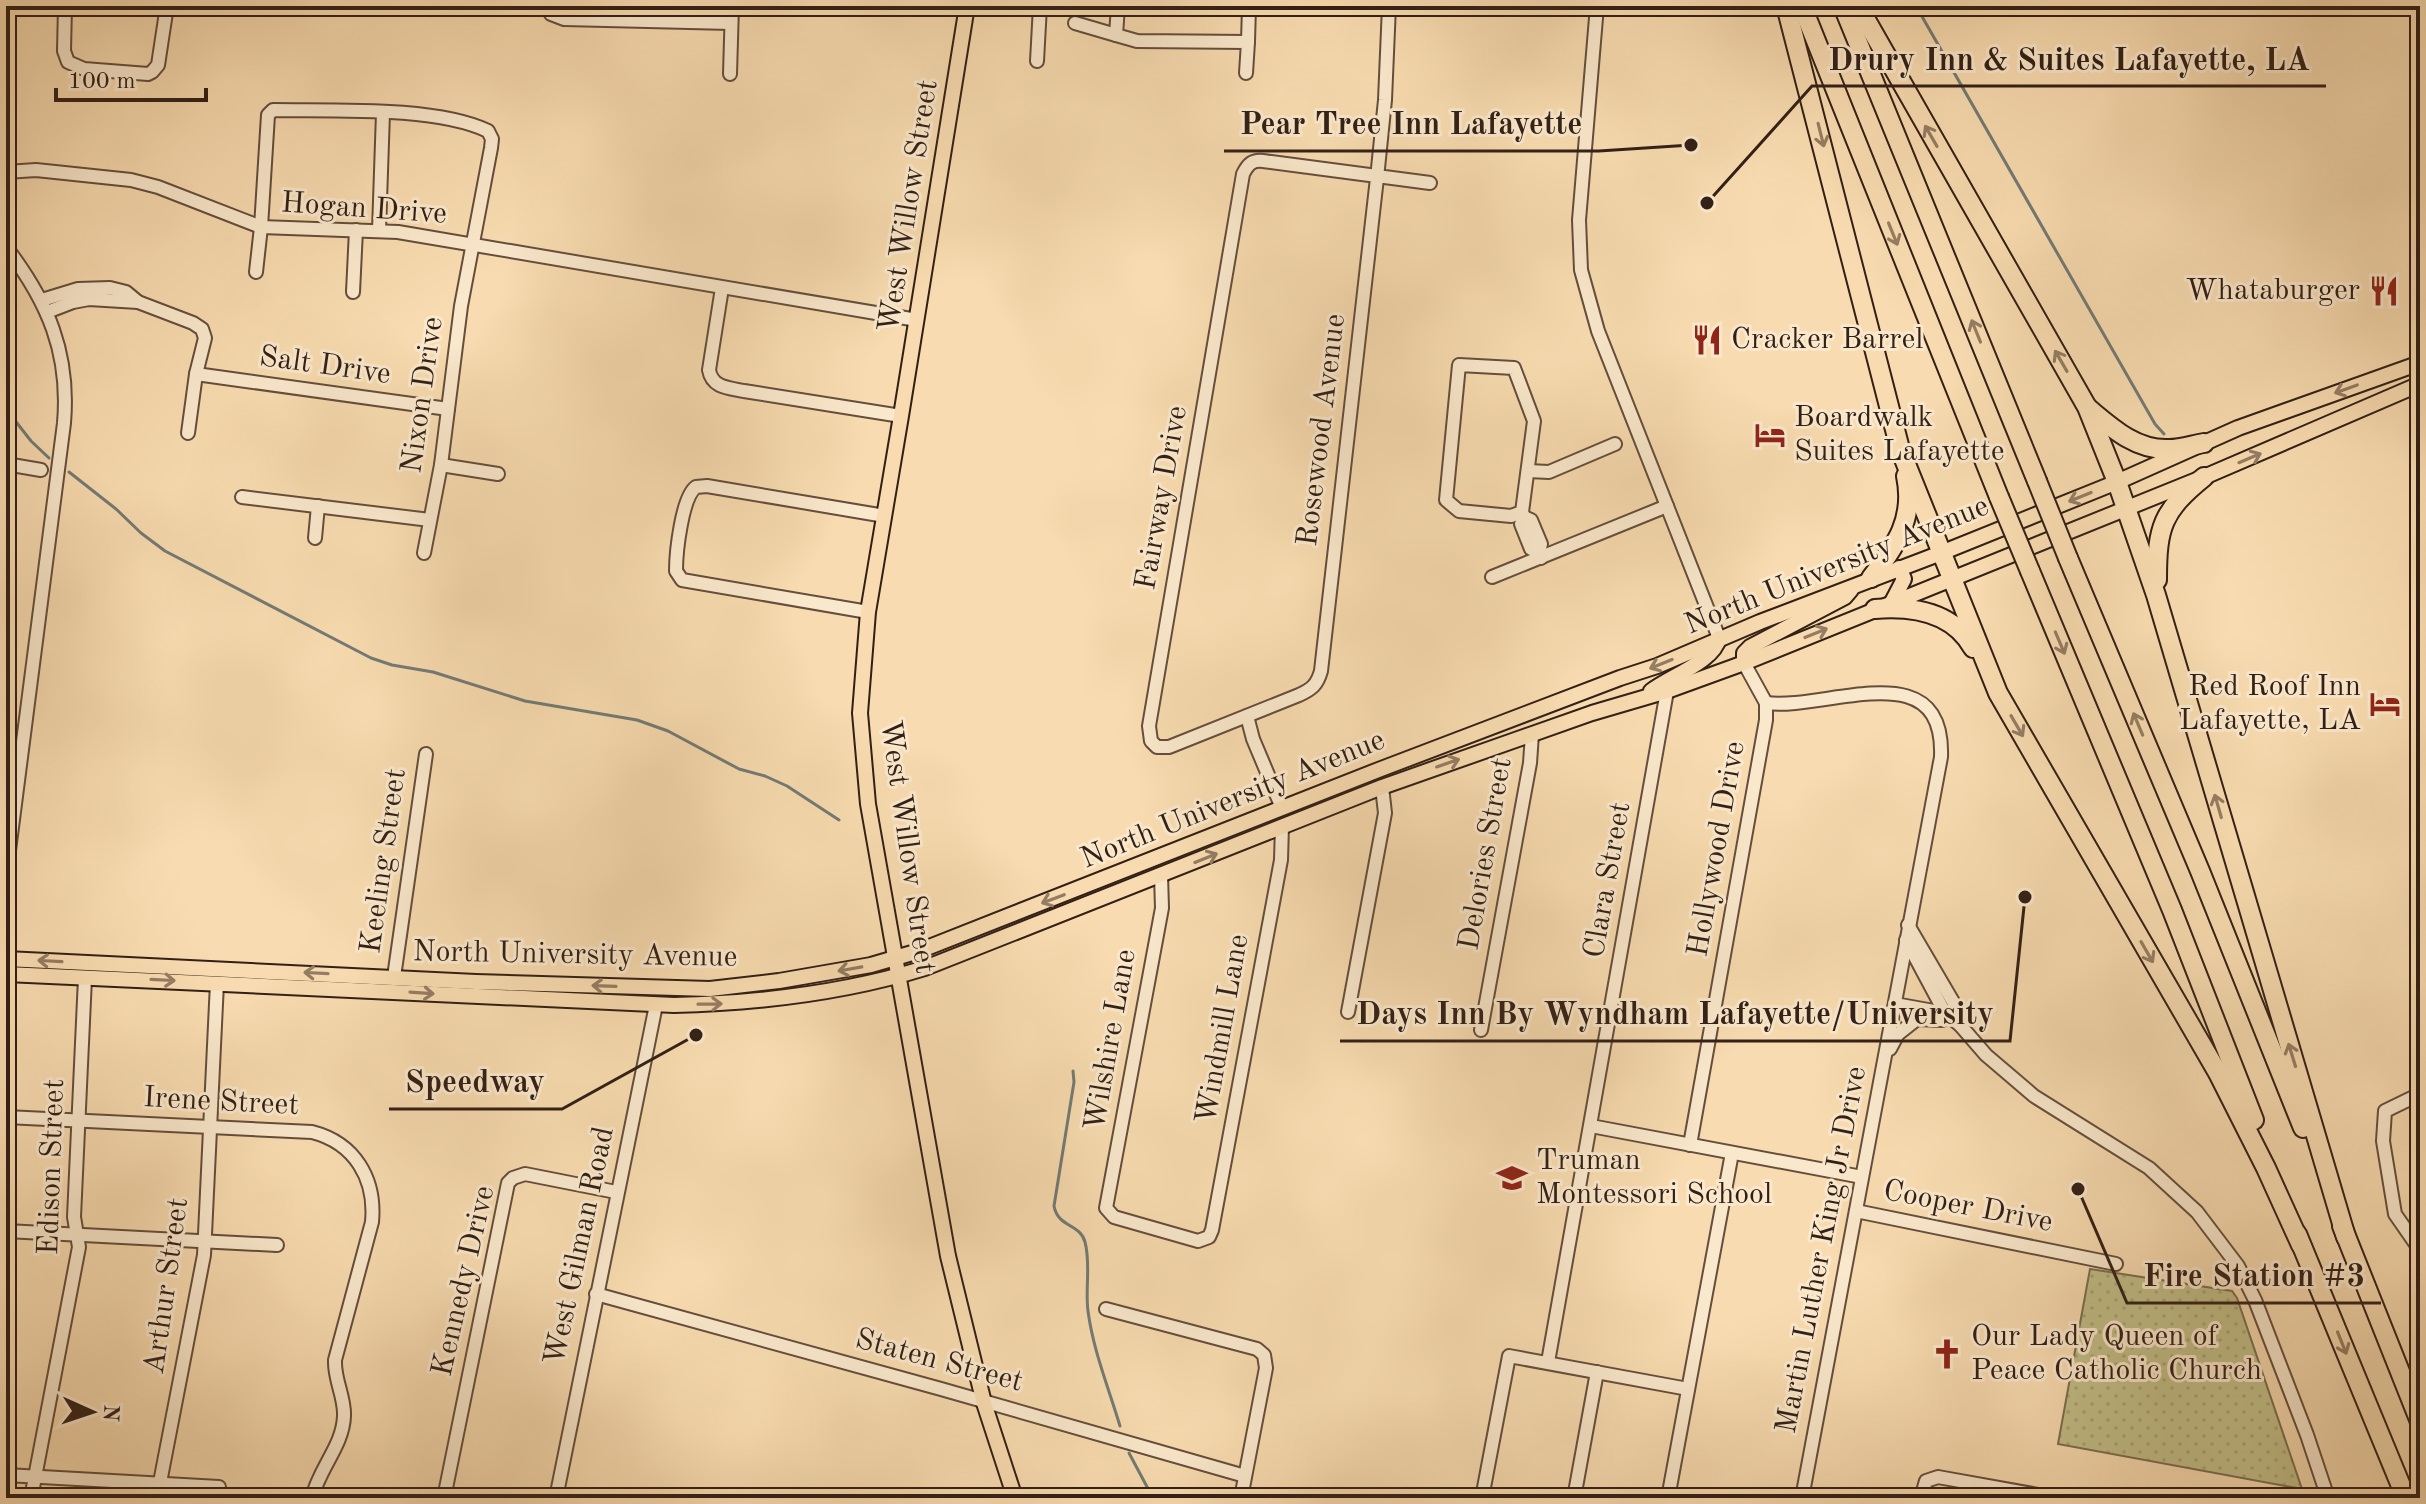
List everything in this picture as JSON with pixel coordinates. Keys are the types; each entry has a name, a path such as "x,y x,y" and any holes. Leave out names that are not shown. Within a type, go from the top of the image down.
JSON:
{"highway":[{"path":"1786,6 1909,490 1900,538 1864,580"},
{"path":"1802,6 1999,497 2221,1034 2301,1245 2406,1498"},
{"path":"1843,6 2068,558 2200,871 2420,1422"},
{"path":"1858,6 2087,407 2117,482 2156,595 2346,1237"},
{"path":"2087,407 2121,436 2135,443 2165,449 2204,443"},
{"path":"1900,449 1998,693"},
{"path":"2156,595 2157,549 2169,511 2180,496 2204,477"},
{"path":"1883,605 1920,610 1965,634 2224,1085 2301,1245"}],"main road":[{"name":"West Willow Street","path":"967,6 868,612 860,713 868,804 948,1256 984,1403 1015,1498"},
{"name":"North University Avenue","path":"6,959 476,982 710,989 779,981 895,959 1531,711 1657,666 1864,580 1941,553 2117,482 2238,428 2420,363"},
{"name":"North University Avenue","path":"6,974 656,1005 728,1004 774,999 898,976 939,963 1382,787 1744,663 2127,509 2420,384"},
{"path":"1883,605 1904,579 1899,568"},
{"path":"1744,663 1747,649 1845,597 1864,580"},
{"path":"1645,697 1659,685 1705,658 1714,650 1719,638"},
{"path":"1592,713 1593,701 1620,678"},
{"path":"1531,711 1532,734"},
{"path":"1159,857 1161,875"}],"street":[{"path":"65,6 64,51 68,62 84,69 148,74 158,65 167,6"},
{"path":"546,6 551,14 564,19 731,23"},
{"path":"730,74 732,6"},
{"path":"993,6 1043,7 1037,61"},
{"path":"1116,35 1118,6"},
{"path":"1246,73 1249,6"},
{"name":"Rosewood Avenue","path":"1247,716 1308,691 1316,685 1321,671 1385,100 1389,6"},
{"path":"1597,6 1579,220 1581,270 1598,331 1719,638"},
{"path":"1075,23 1137,41 1248,42"},
{"path":"256,272 268,115 273,110 383,113 379,230"},
{"name":"Nixon Drive","path":"383,113 414,114 468,124 488,131 492,139 461,306 441,465 424,553"},
{"name":"Fairway Drive","path":"1247,716 1169,747 1153,745 1149,736 1243,174 1250,163 1263,161 1377,178"},
{"name":"Hogan Drive","path":"6,172 36,170 131,180 158,187 261,227 379,230 917,320"},
{"path":"1377,178 1430,183"},
{"path":"353,292 356,230"},
{"path":"6,247 45,306 65,373 66,407 6,874"},
{"path":"45,306 68,291 98,287 126,292 138,302 202,329 205,338 196,374 188,433"},
{"path":"722,288 709,370 719,386 901,416"},
{"path":"1523,515 1534,421 1514,368 1459,365 1446,500 1459,511 1523,515 1531,520 1531,533 1541,544 1540,555"},
{"name":"Salt Drive","path":"196,374 448,409"},
{"path":"1528,471 1549,472 1615,444"},
{"path":"6,464 41,470"},
{"path":"441,465 498,474"},
{"path":"868,612 682,580 676,571 678,546 688,496 692,489 701,486 885,516"},
{"path":"242,497 430,520"},
{"path":"315,538 318,506"},
{"path":"1492,577 1667,506"},
{"name":"Hollywood Drive","path":"1690,1145 1766,720 1766,703 1744,663"},
{"name":"Clara Street","path":"1548,1362 1667,691"},
{"name":"Martin Luther King Jr Drive","path":"1766,703 1793,704 1892,693 1911,696 1922,702 1935,716 1942,737 1941,757 1802,1498"},
{"path":"1247,716 1253,739 1282,808"},
{"name":"Delories Street","path":"1481,1030 1530,763 1532,734"},
{"name":"Keeling Street","path":"394,977 426,754"},
{"path":"1348,1012 1385,813 1382,787"},
{"name":"Windmill Lane","path":"1109,1213 1190,1241 1206,1239 1212,1230 1278,875 1282,826"},
{"name":"Wilshire Lane","path":"1109,1213 1106,1208 1162,908 1161,875"},
{"path":"1908,925 1959,1012 1960,1025"},
{"path":"1906,940 1945,1013 1986,1055 2034,1096 2149,1168 2197,1212 2216,1235 2238,1266 2255,1300 2328,1498"},
{"name":"Edison Street","path":"31,1498 79,1247 74,1217 85,978"},
{"name":"Arthur Street","path":"157,1498 202,1268 217,983"},
{"path":"1895,1004 1945,1013"},
{"name":"West Gilman Road","path":"556,1498 656,1005"},
{"path":"1885,1057 1898,1034 1917,1019 1931,1018 1960,1025"},
{"path":"2420,1094 2385,1111 2383,1141 2395,1214 2420,1250"},
{"name":"Irene Street","path":"6,1117 312,1132 332,1139 360,1164 372,1190 372,1222 335,1360 336,1380 343,1405 342,1430 337,1445 320,1471 312,1498"},
{"name":"Cooper Drive","path":"1591,1126 1862,1177"},
{"path":"1668,1498 1732,1153"},
{"name":"Kennedy Drive","path":"444,1498 508,1183 525,1174 616,1192"},
{"name":"Cooper Drive","path":"1856,1211 2116,1264"},
{"path":"6,1231 277,1245"},
{"name":"Staten Street","path":"596,1294 1245,1476"},
{"path":"1106,1309 1257,1349 1264,1355 1266,1368 1241,1498"},
{"path":"1482,1498 1509,1356 1688,1389"},
{"path":"1574,1498 1597,1372"},
{"path":"6,1475 219,1487"},
{"path":"1921,1498 1926,1481 1934,1477 2055,1498"}],"shaded area":[{"path":"2090,1269 2232,1291 2302,1489 2058,1444"}],"waterway":[{"path":"1916,6 2155,424 2164,434"},
{"path":"6,409 49,458"},
{"path":"69,472 165,551 371,658 433,672 525,701 637,720 668,731 739,769 787,786 839,820"},
{"path":"1073,1071 1074,1082 1054,1206 1060,1218 1079,1231 1085,1242 1090,1326 1120,1426"},
{"path":"1129,1453 1153,1498"}],"place":[{"name":"Pear Tree Inn Lafayette","path":"1691,145"},
{"name":"Drury Inn & Suites Lafayette, LA","path":"1707,203"},
{"name":"Whataburger","path":"2384,291"},
{"name":"Cracker Barrel","path":"1707,340"},
{"name":"Boardwalk Suites Lafayette","path":"1770,435"},
{"name":"Red Roof Inn Lafayette, LA","path":"2385,704"},
{"name":"Days Inn By Wyndham Lafayette/University","path":"2025,897"},
{"name":"Speedway","path":"696,1035"},
{"name":"Truman Montessori School","path":"1512,1178"},
{"name":"Fire Station #3","path":"2078,1189"},
{"name":"Our Lady Queen of Peace Catholic Church","path":"1947,1354"}]}
